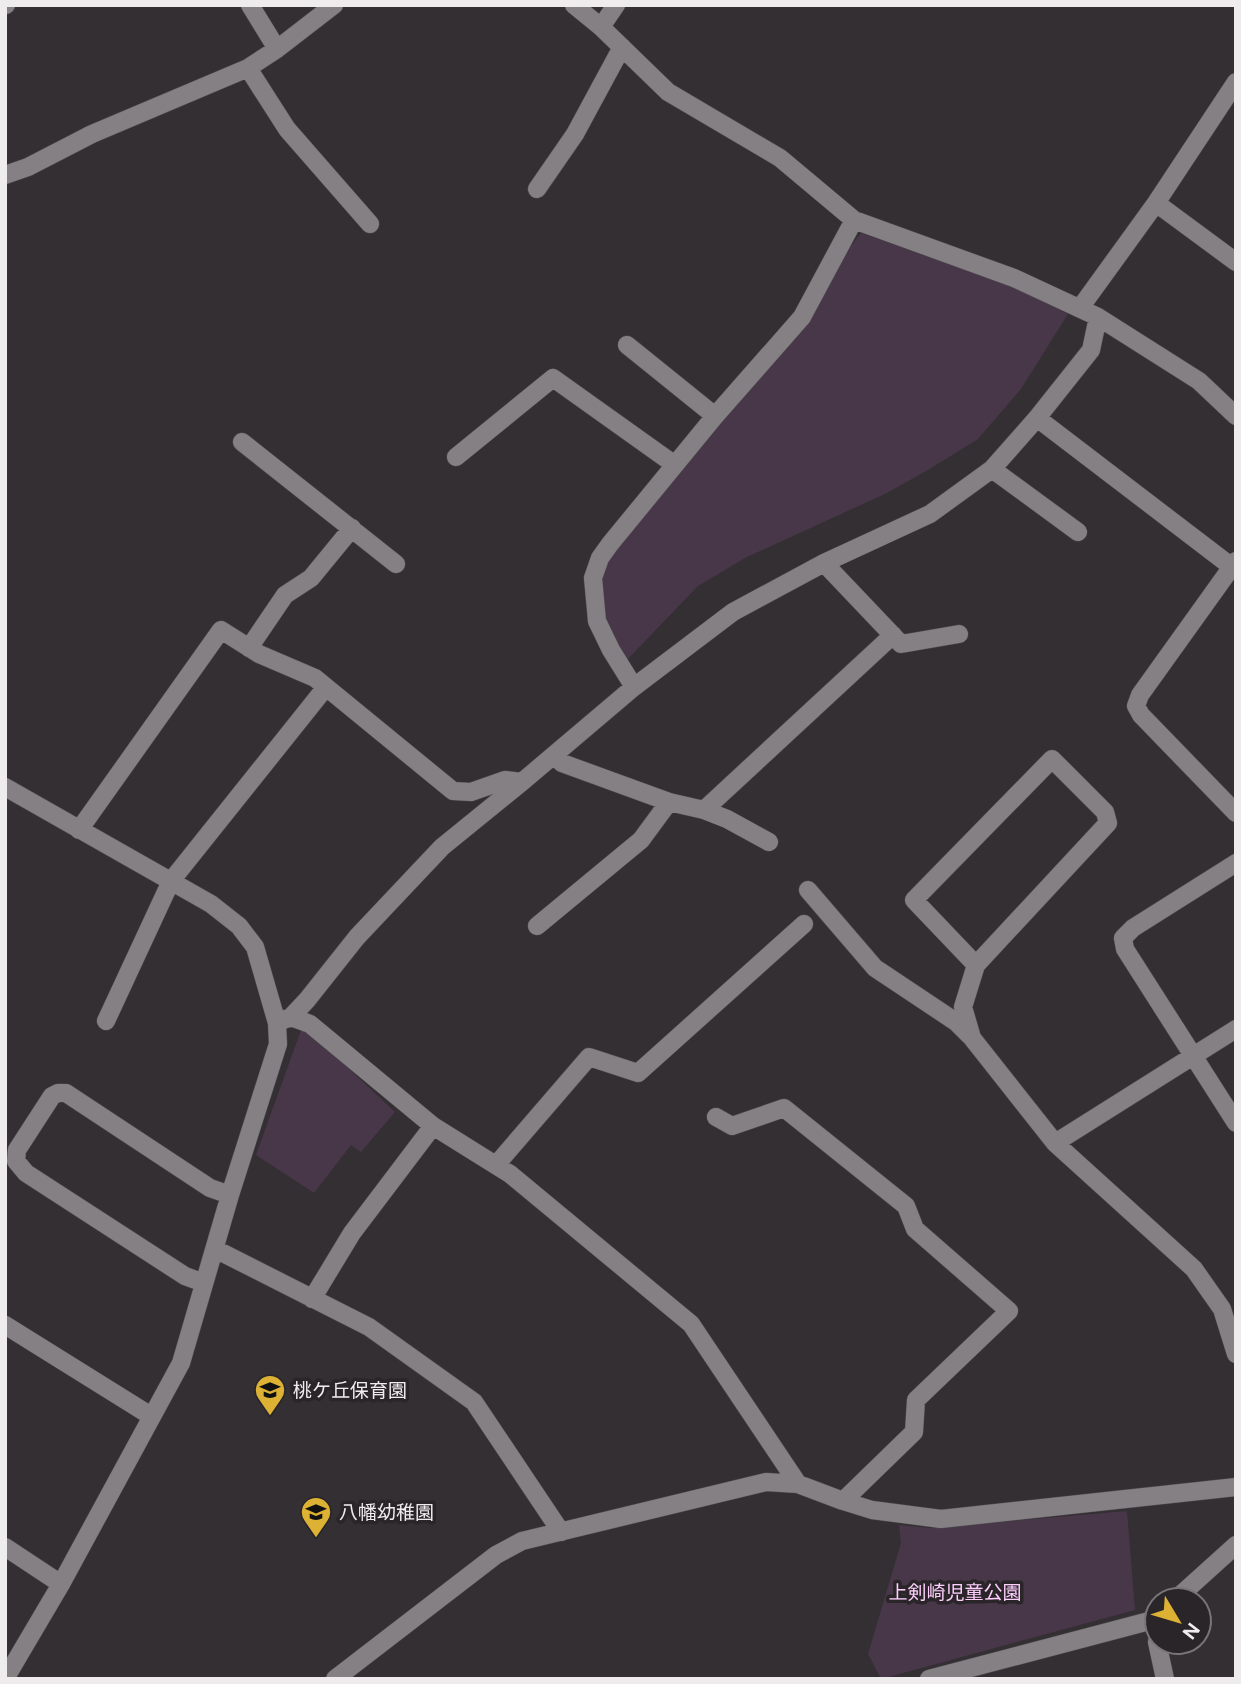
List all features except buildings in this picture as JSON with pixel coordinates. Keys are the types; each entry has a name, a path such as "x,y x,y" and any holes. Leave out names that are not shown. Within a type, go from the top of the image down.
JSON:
{"street":[{"path":"250,5 277,49"},
{"path":"5,175 28,167 92,134 248,68 334,5"},
{"path":"574,5 601,27 668,92 780,158 854,220 1014,278 1098,317 1199,382 1236,416"},
{"path":"601,27 617,5"},
{"path":"537,189 575,134 622,47"},
{"path":"248,68 287,129 370,224"},
{"path":"1080,308 1156,203 1236,82"},
{"path":"1156,203 1236,261"},
{"path":"634,687 597,621 593,578 600,558 715,416 803,317 854,220"},
{"path":"5,1679 61,1584 181,1363 284,1020 307,1000 357,937 442,846 554,756 634,687 733,612 824,563 930,514 992,470 1091,350 1098,317"},
{"path":"627,345 715,416"},
{"path":"456,457 553,378 675,465"},
{"path":"1037,418 1234,564 1140,695 1136,706 1141,715 1234,808"},
{"path":"242,442 396,564"},
{"path":"992,470 1077,532"},
{"path":"249,648 285,595 311,578 352,528"},
{"path":"824,563 901,644 959,634"},
{"path":"79,830 221,630 259,654 315,678 453,791 471,792 505,780 522,782"},
{"path":"704,810 893,635"},
{"path":"106,1021 171,881 326,687"},
{"path":"554,756 562,763 670,802 727,819 769,842"},
{"path":"972,1038 963,1007 976,965 1108,823 1105,812 1052,759 914,900 976,965"},
{"path":"8,794 171,881 211,904 239,926 255,947 284,1020"},
{"path":"537,926 641,840 670,802"},
{"path":"1236,863 1133,928 1123,938 1125,949 1236,1123"},
{"path":"808,890 875,968 956,1022 972,1038 1055,1143 1194,1269 1222,1309 1236,1354"},
{"path":"496,1165 589,1058 638,1073 804,924"},
{"path":"284,1020 310,1024 433,1126 510,1174 691,1324 798,1484"},
{"path":"1055,1143 1236,1029"},
{"path":"204,1283 185,1276 26,1173 16,1161 17,1150 52,1096 66,1093 210,1188 230,1195"},
{"path":"716,1117 732,1126 784,1108 906,1206 915,1230 1009,1311 916,1400 914,1432 843,1501"},
{"path":"312,1299 352,1233 433,1126"},
{"path":"215,1249 369,1327 474,1402 561,1532"},
{"path":"5,1325 151,1416"},
{"path":"335,1679 496,1555 522,1541 766,1482 798,1484 872,1510 942,1519 1236,1487"},
{"path":"1191,1586 1236,1545"},
{"path":"5,1547 61,1584"},
{"path":"929,1679 1143,1621"},
{"path":"1160,1656 1165,1679"}],"green space":[{"path":"861,233 1016,287 1068,314 1021,389 978,439 887,493 745,558 698,586 626,661 602,621 598,581 606,561"},
{"path":"301,1030 308,1030 395,1112 361,1152 351,1145 314,1193 256,1155"},
{"name":"上剣崎児童公園","path":"1127,1511 1135,1610 881,1679 868,1654 901,1543 899,1525 930,1528"}],"place":[{"name":"桃ケ丘保育園","path":"270,1417"},
{"name":"八幡幼稚園","path":"316,1539"}]}
